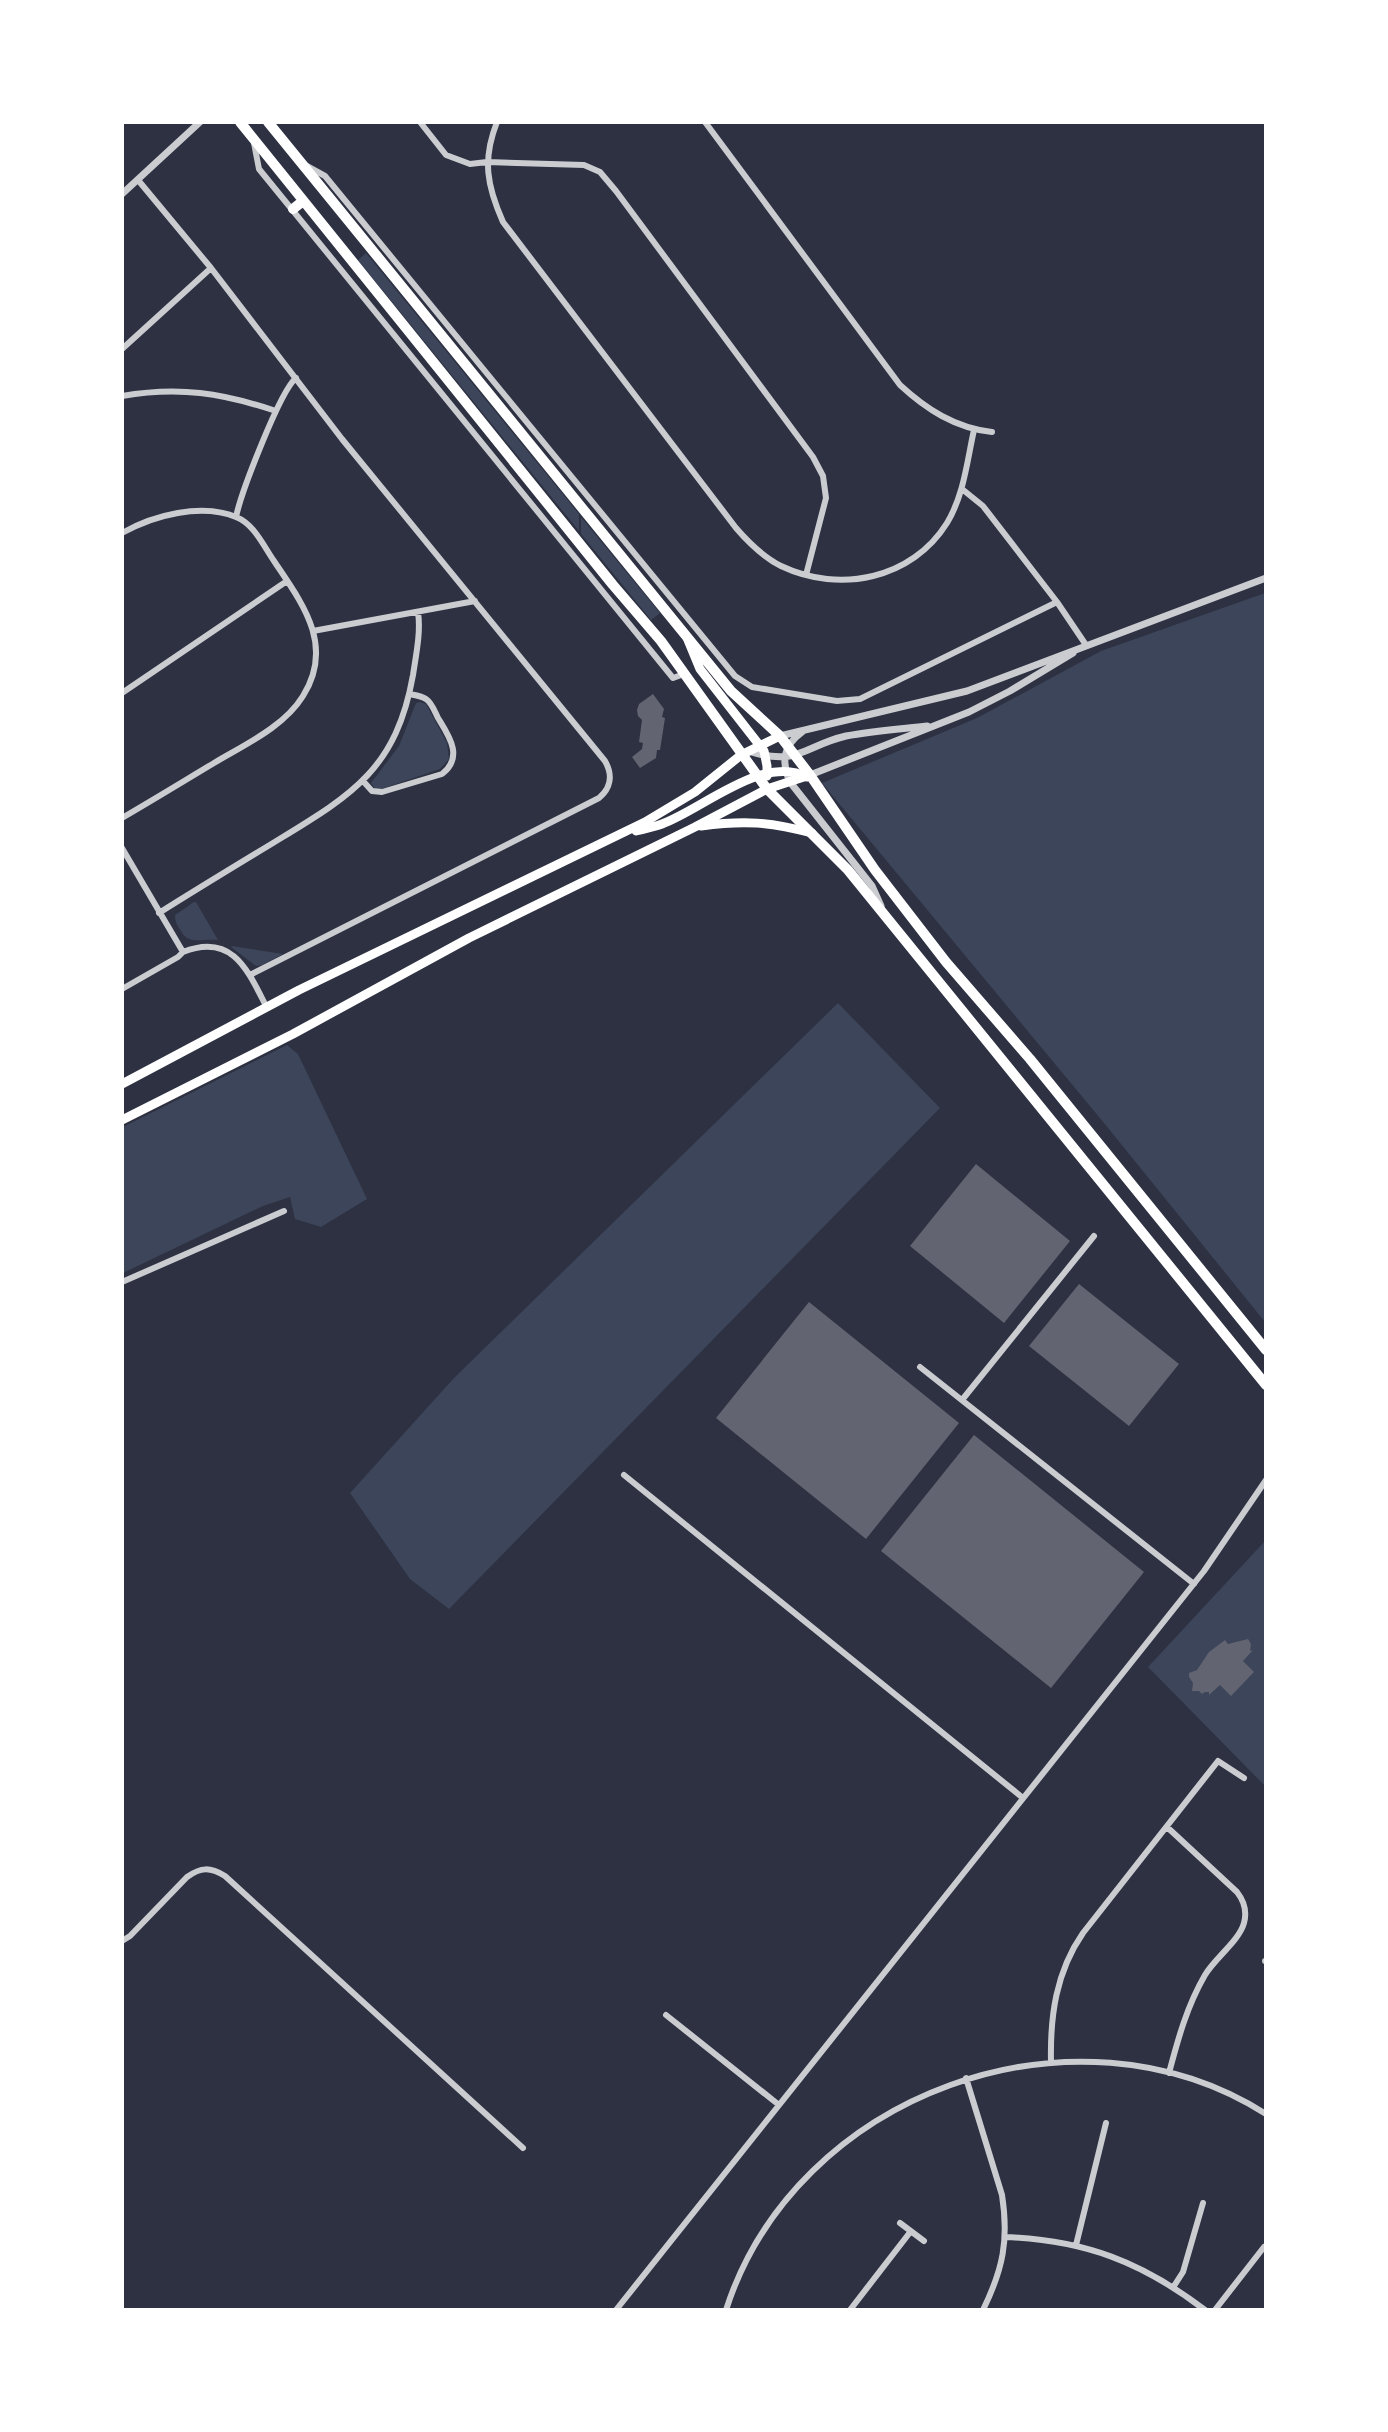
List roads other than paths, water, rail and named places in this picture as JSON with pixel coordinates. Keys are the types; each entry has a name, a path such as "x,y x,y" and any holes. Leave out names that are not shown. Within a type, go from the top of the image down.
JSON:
{"highway":[{"path":"240,122 661,641 730,738 745,753 757,777 848,870 1265,1385"},
{"path":"268,122 686,636 732,691 780,736 875,870 946,962 1030,1059 1265,1350"},
{"path":"293,209 303,201"}],"main road":[{"path":"686,636 700,669 760,745 768,773 766,788"},
{"path":"122,1084 299,990 617,835 679,802 745,753 780,736"},
{"path":"617,835 662,824 768,773 786,771 808,776"},
{"path":"122,1120 262,1050 469,939 695,827 766,788 808,776"},
{"path":"695,827 752,821 781,825 813,834"}],"street":[{"path":"124,190 200,122"},
{"path":"420,122 446,155 470,164 487,162 584,165 600,172 813,457 823,476 826,498 806,575"},
{"path":"497,122 491,136 487,162 490,192 503,222 736,528 754,549 780,566 806,575 841,580 873,578 903,566 930,545 948,521 962,489 974,430"},
{"path":"705,122 900,385 922,406 974,430 992,432"},
{"path":"253,139 260,169 673,678 684,674"},
{"path":"304,164 325,176 734,676 752,687 836,701 860,699 1057,602"},
{"path":"138,180 211,268 342,439 605,761 610,771 606,792 599,798 250,975"},
{"path":"122,349 211,268"},
{"path":"236,517 240,500 276,411 286,389 296,378"},
{"path":"122,396 159,391 195,391 237,399 276,411"},
{"path":"962,489 984,506 1086,645"},
{"path":"122,533 147,521 182,513 215,513 236,517 256,533 308,614 316,644 314,671 305,693 290,713 254,739 122,818"},
{"path":"780,736 967,691 1265,578"},
{"path":"122,693 287,581"},
{"path":"313,631 475,601"},
{"path":"159,913 339,802 376,766 395,736 404,715 419,627 418,612"},
{"path":"808,776 938,725 1010,691 1086,645"},
{"path":"363,781 372,791 378,792 438,775 450,767 454,758 452,744 438,717 426,699 409,694"},
{"path":"745,753 796,756 848,736 938,725"},
{"path":"810,728 787,746 784,757 790,782 872,886 887,920"},
{"path":"122,848 183,952"},
{"path":"122,989 183,952 203,946 223,949 239,960 250,975 267,1009"},
{"path":"122,1282 284,1211"},
{"path":"962,1400 1094,1236"},
{"path":"920,1367 1194,1584"},
{"path":"624,1475 1023,1798"},
{"path":"617,2309 1194,1584 1265,1480"},
{"path":"1051,2062 1052,2016 1061,1975 1071,1950 1218,1761 1244,1778"},
{"path":"1167,1827 1237,1892 1244,1902 1245,1915 1239,1934 1206,1973 1189,2005 1169,2073"},
{"path":"122,1941 197,1869 213,1869 234,1885 523,2148"},
{"path":"666,2015 779,2105"},
{"path":"726,2309 763,2232 816,2167 888,2112 924,2094 966,2078 1011,2067 1051,2062 1110,2063 1169,2073 1220,2090 1265,2114"},
{"path":"966,2078 1002,2195 1005,2249 997,2279 983,2309"},
{"path":"1076,2245 1106,2123"},
{"path":"1174,2286 1183,2272 1203,2203"},
{"path":"900,2223 923,2241"},
{"path":"850,2309 911,2231"},
{"path":"1005,2237 1076,2245 1139,2267 1174,2286 1205,2309"},
{"path":"1215,2309 1264,2247"}]}
